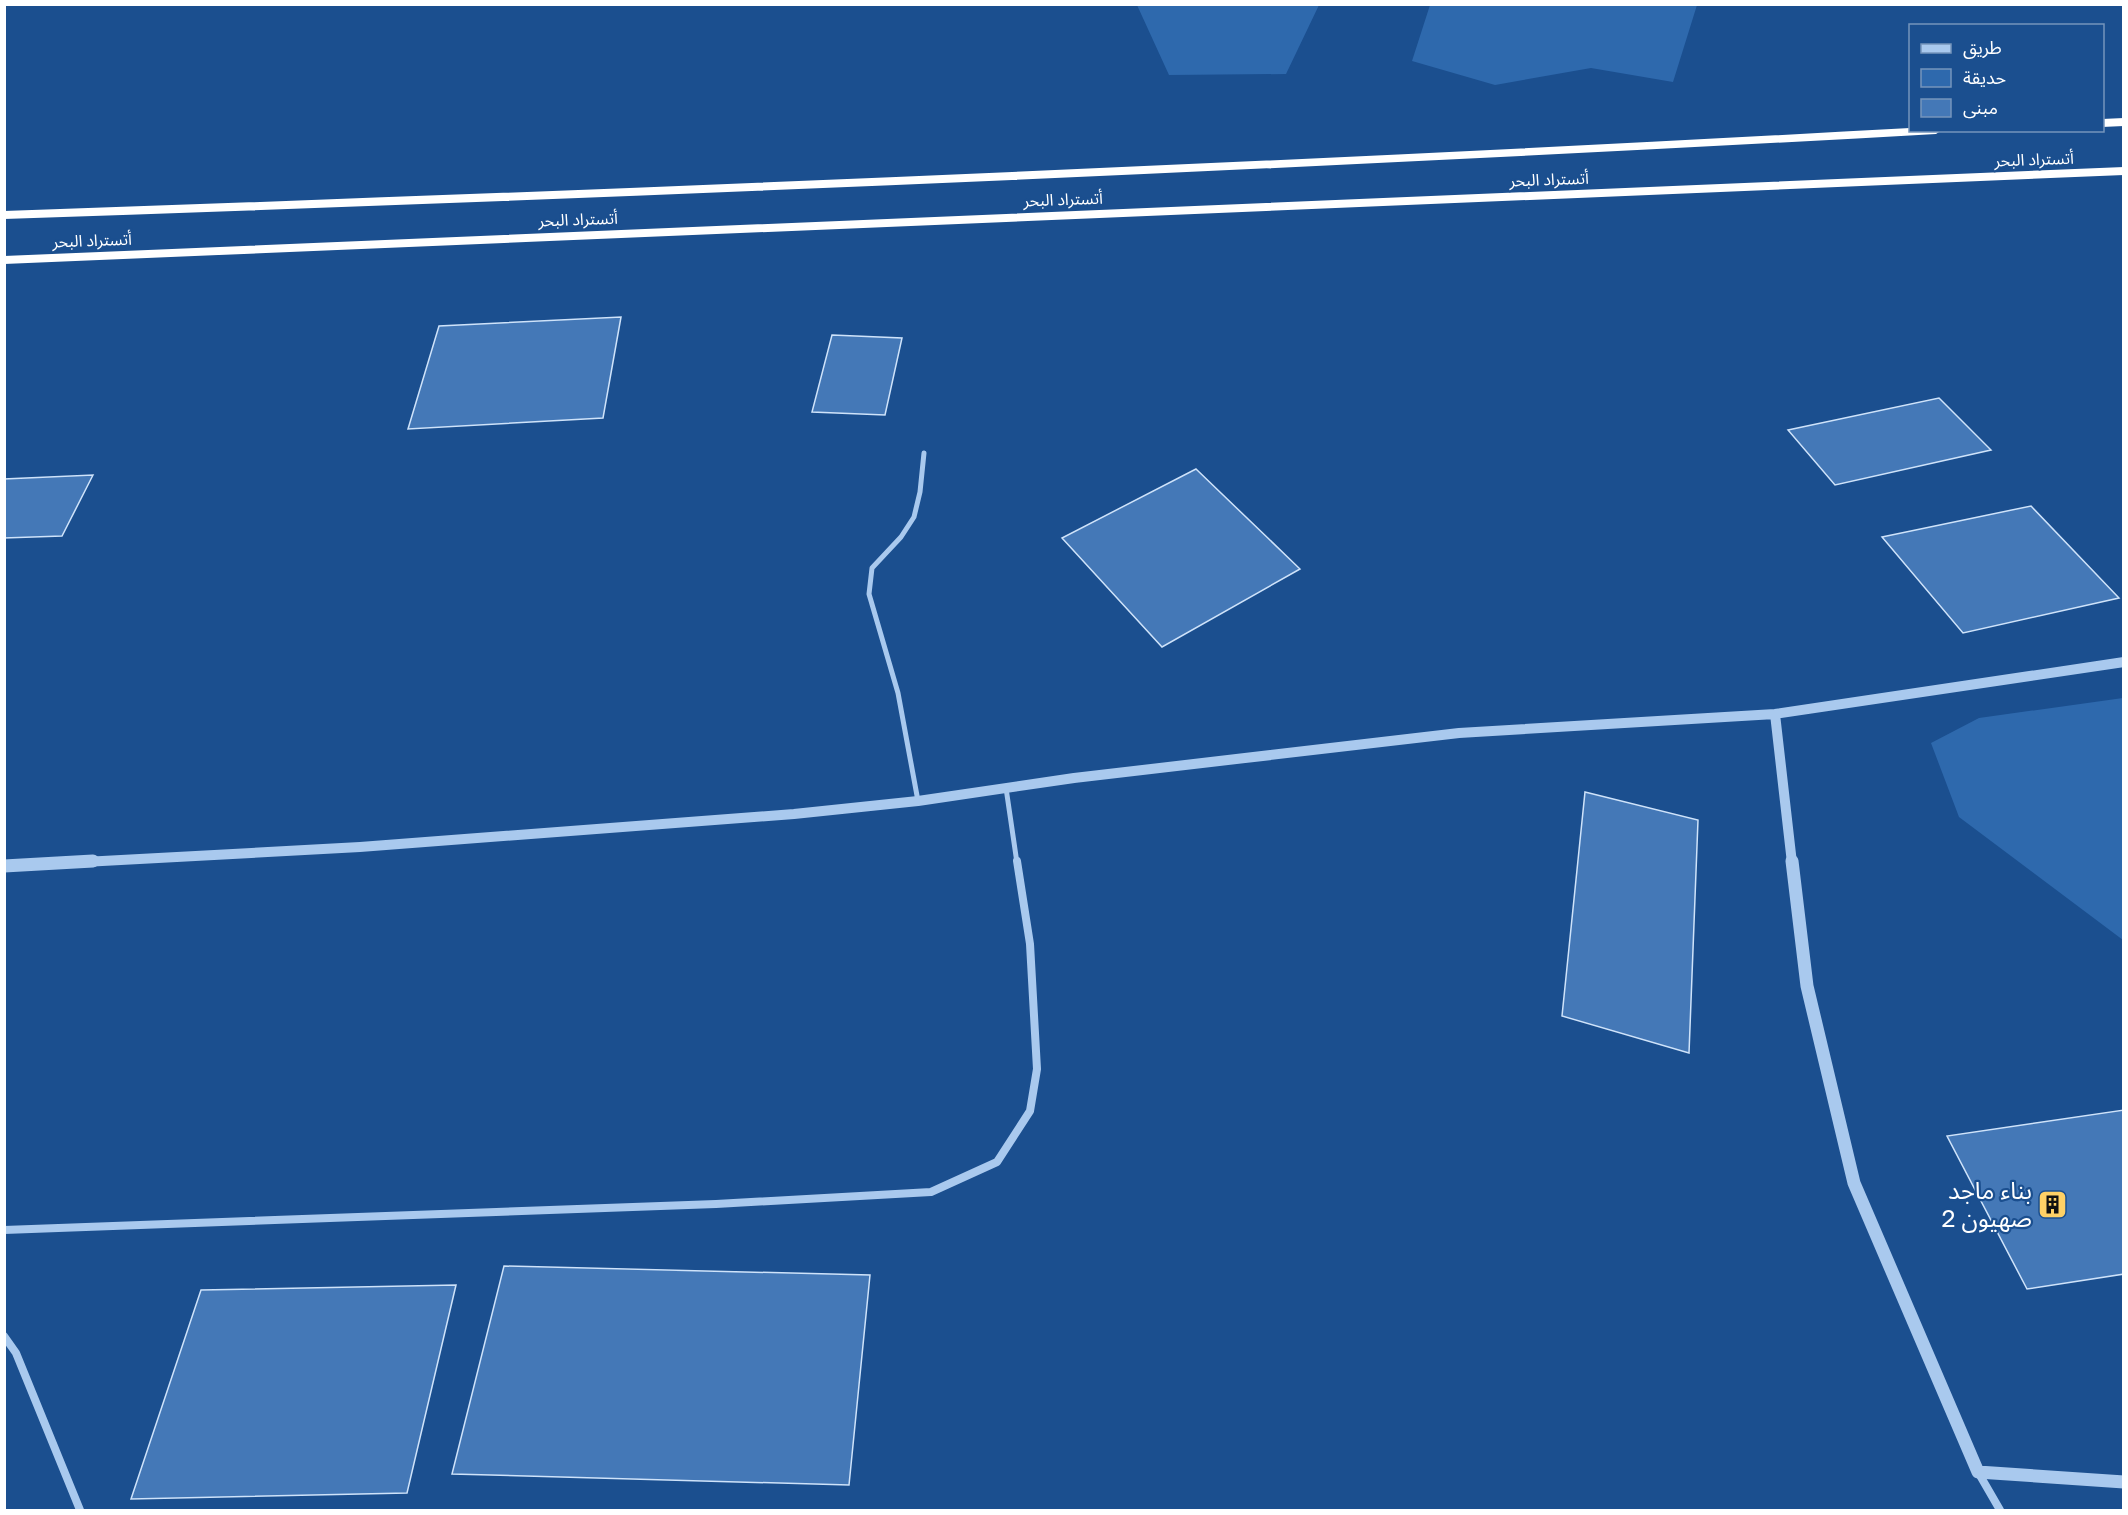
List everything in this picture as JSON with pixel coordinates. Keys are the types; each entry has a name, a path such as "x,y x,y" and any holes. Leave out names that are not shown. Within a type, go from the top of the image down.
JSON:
{"highway":[{"path":"2104,123 2124,122"},
{"name":"أتستراد البحر","path":"4,215 468,199 1456,157 1909,132"},
{"name":"أتستراد البحر","path":"4,260 2124,171"}],"street":[{"path":"918,801 898,693 869,594 873,568 901,537 914,517 920,492 924,453"},
{"path":"4,866 360,847 794,814 918,801 1074,778 1459,733 1775,714 2124,662"},
{"path":"1775,714 1807,986 1854,1183 1978,1472 2000,1510"},
{"path":"4,1230 716,1204 931,1192 997,1162 1030,1111 1037,1069 1030,944 1006,788"},
{"path":"4,1336 16,1353 80,1510"},
{"path":"1978,1472 2124,1482"}],"green space":[{"path":"1430,4 1697,5 1673,82 1591,68 1495,85 1412,61"},
{"path":"1137,5 1319,5 1286,74 1169,75"},
{"path":"2124,698 2123,940 1959,817 1931,743 1979,718"}],"building":[{"path":"621,317 603,418 408,429 439,326"},
{"path":"832,335 902,338 885,415 812,412"},
{"path":"1939,398 1991,450 1835,485 1788,430"},
{"path":"1196,469 1300,569 1162,647 1062,538"},
{"path":"93,475 62,536 4,538 4,479"},
{"path":"2031,506 2119,598 1963,633 1882,537"},
{"path":"1585,792 1698,820 1689,1053 1562,1016"},
{"name":"بناء ماجد صهيون 2","path":"2124,1110 2124,1274 2027,1289 1947,1136"},
{"path":"504,1266 870,1275 849,1485 452,1474"},
{"path":"456,1285 407,1493 131,1499 201,1290"}],"place":[{"name":"بناء ماجد صهيون 2","path":"2053,1205"}]}
